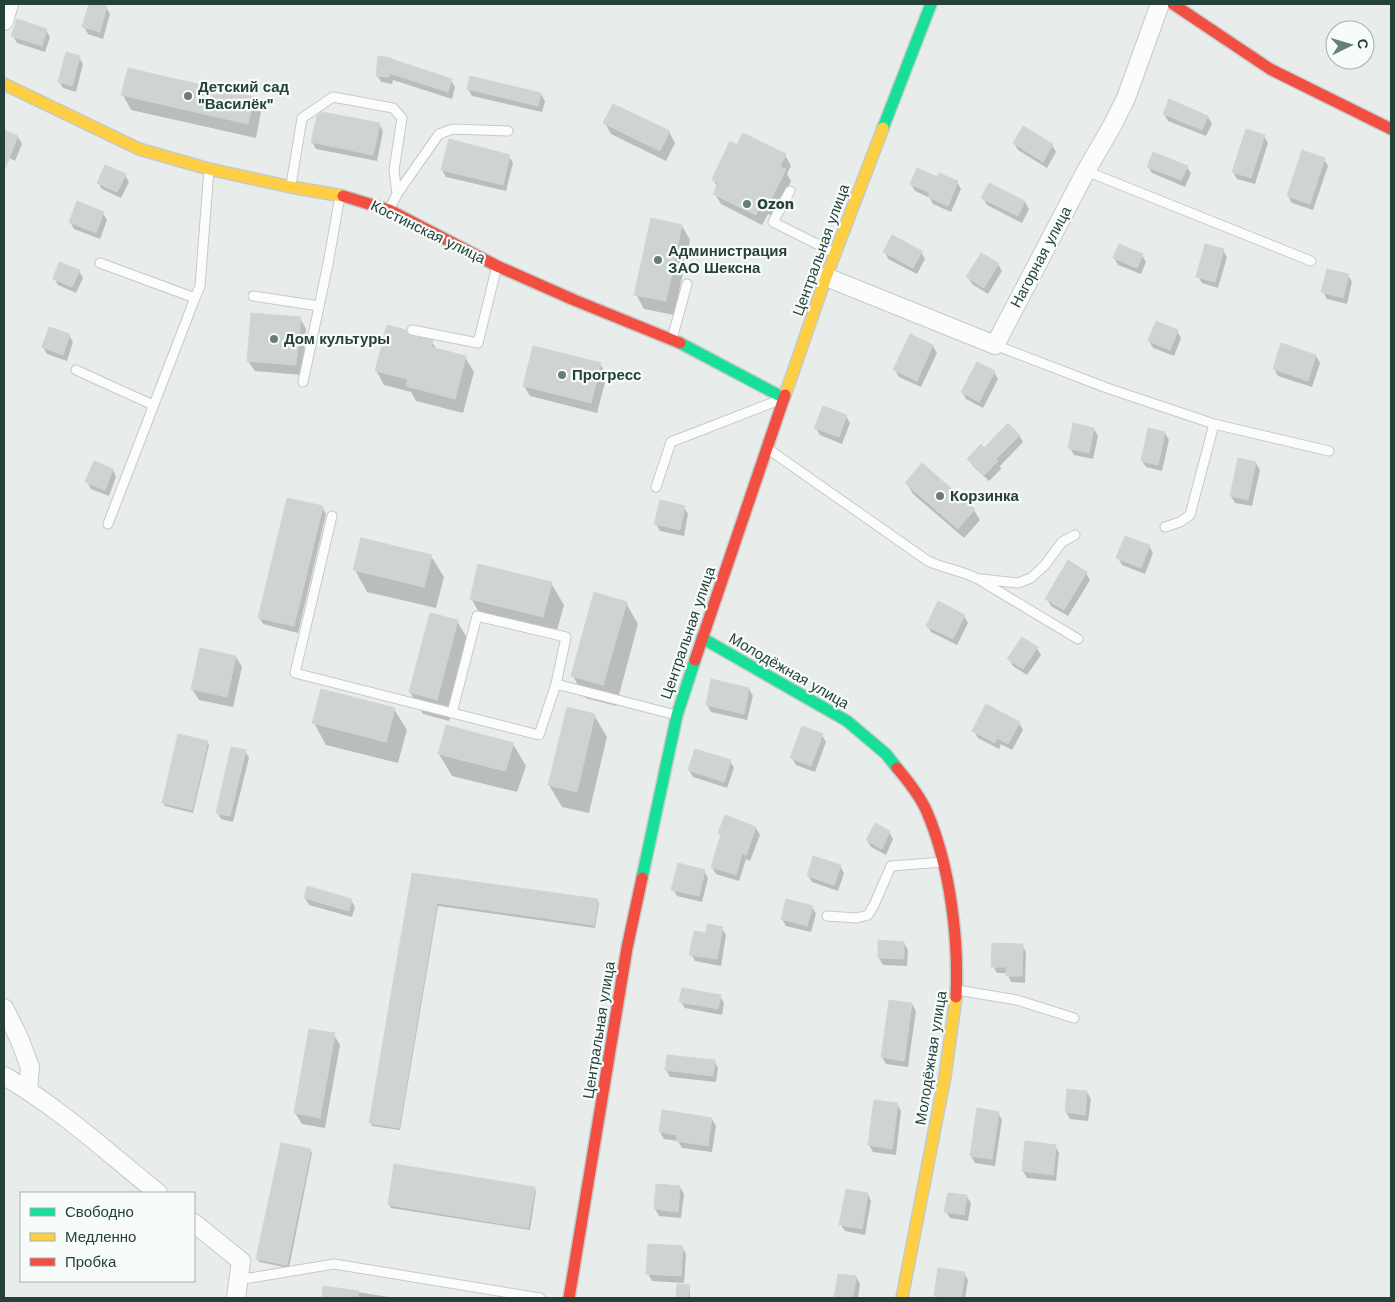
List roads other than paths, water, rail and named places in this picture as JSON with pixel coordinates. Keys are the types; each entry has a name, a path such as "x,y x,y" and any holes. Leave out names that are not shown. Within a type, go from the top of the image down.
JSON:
{"street":[{"path":"4,22 9,4"},
{"name":"Центральная улица","path":"569,1298 627,948 677,715 826,277 931,4"},
{"name":"Нагорная улица","path":"995,344 1126,98 1160,4"},
{"path":"1173,4 1270,69 1391,129"},
{"name":"Костинская улица","path":"4,84 139,149 209,169 340,196 389,210 497,266 574,300 672,339 784,398"},
{"path":"826,277 995,344"},
{"name":"Молодёжная улица","path":"702,638 847,721 886,754 913,787 927,812 943,862 954,923 958,972 955,1011 946,1076 902,1298"},
{"path":"4,1008 19,1038 30,1067 28,1090"},
{"path":"4,1076 28,1090 55,1110 157,1192"},
{"path":"195,1224 241,1261 236,1298"}],"lane":[{"path":"291,187 302,118 333,97 393,108 402,118 394,170 397,194"},
{"path":"389,210 397,194 439,134 453,129 508,132"},
{"path":"108,524 200,286 209,169"},
{"path":"1086,172 1311,261"},
{"path":"790,190 773,222 835,253"},
{"path":"303,382 340,196"},
{"path":"100,263 194,298"},
{"path":"412,330 478,344 497,266"},
{"path":"672,339 687,284"},
{"path":"253,296 319,306"},
{"path":"995,344 1107,388 1214,424 1328,452"},
{"path":"76,370 153,405"},
{"path":"656,487 671,442 784,398"},
{"path":"1165,527 1180,522 1190,515 1214,424"},
{"path":"768,449 928,561 962,571 978,579 1078,638"},
{"path":"332,516 295,672 539,735 556,684 566,637 477,616 452,712"},
{"path":"978,579 1018,583 1031,578 1045,565 1062,542 1074,535"},
{"path":"556,684 677,715"},
{"path":"827,916 857,918 868,915 891,866 943,862"},
{"path":"956,990 1017,1000 1074,1018"},
{"path":"238,1280 334,1264 540,1298"}],"place":[{"name":"Детский сад \"Василёк\"","path":"188,96"},
{"name":"Ozon","path":"747,204"},
{"name":"Администрация ЗАО Шексна","path":"658,260"},
{"name":"Дом культуры","path":"274,339"},
{"name":"Прогресс","path":"562,375"},
{"name":"Корзинка","path":"940,496"}]}
